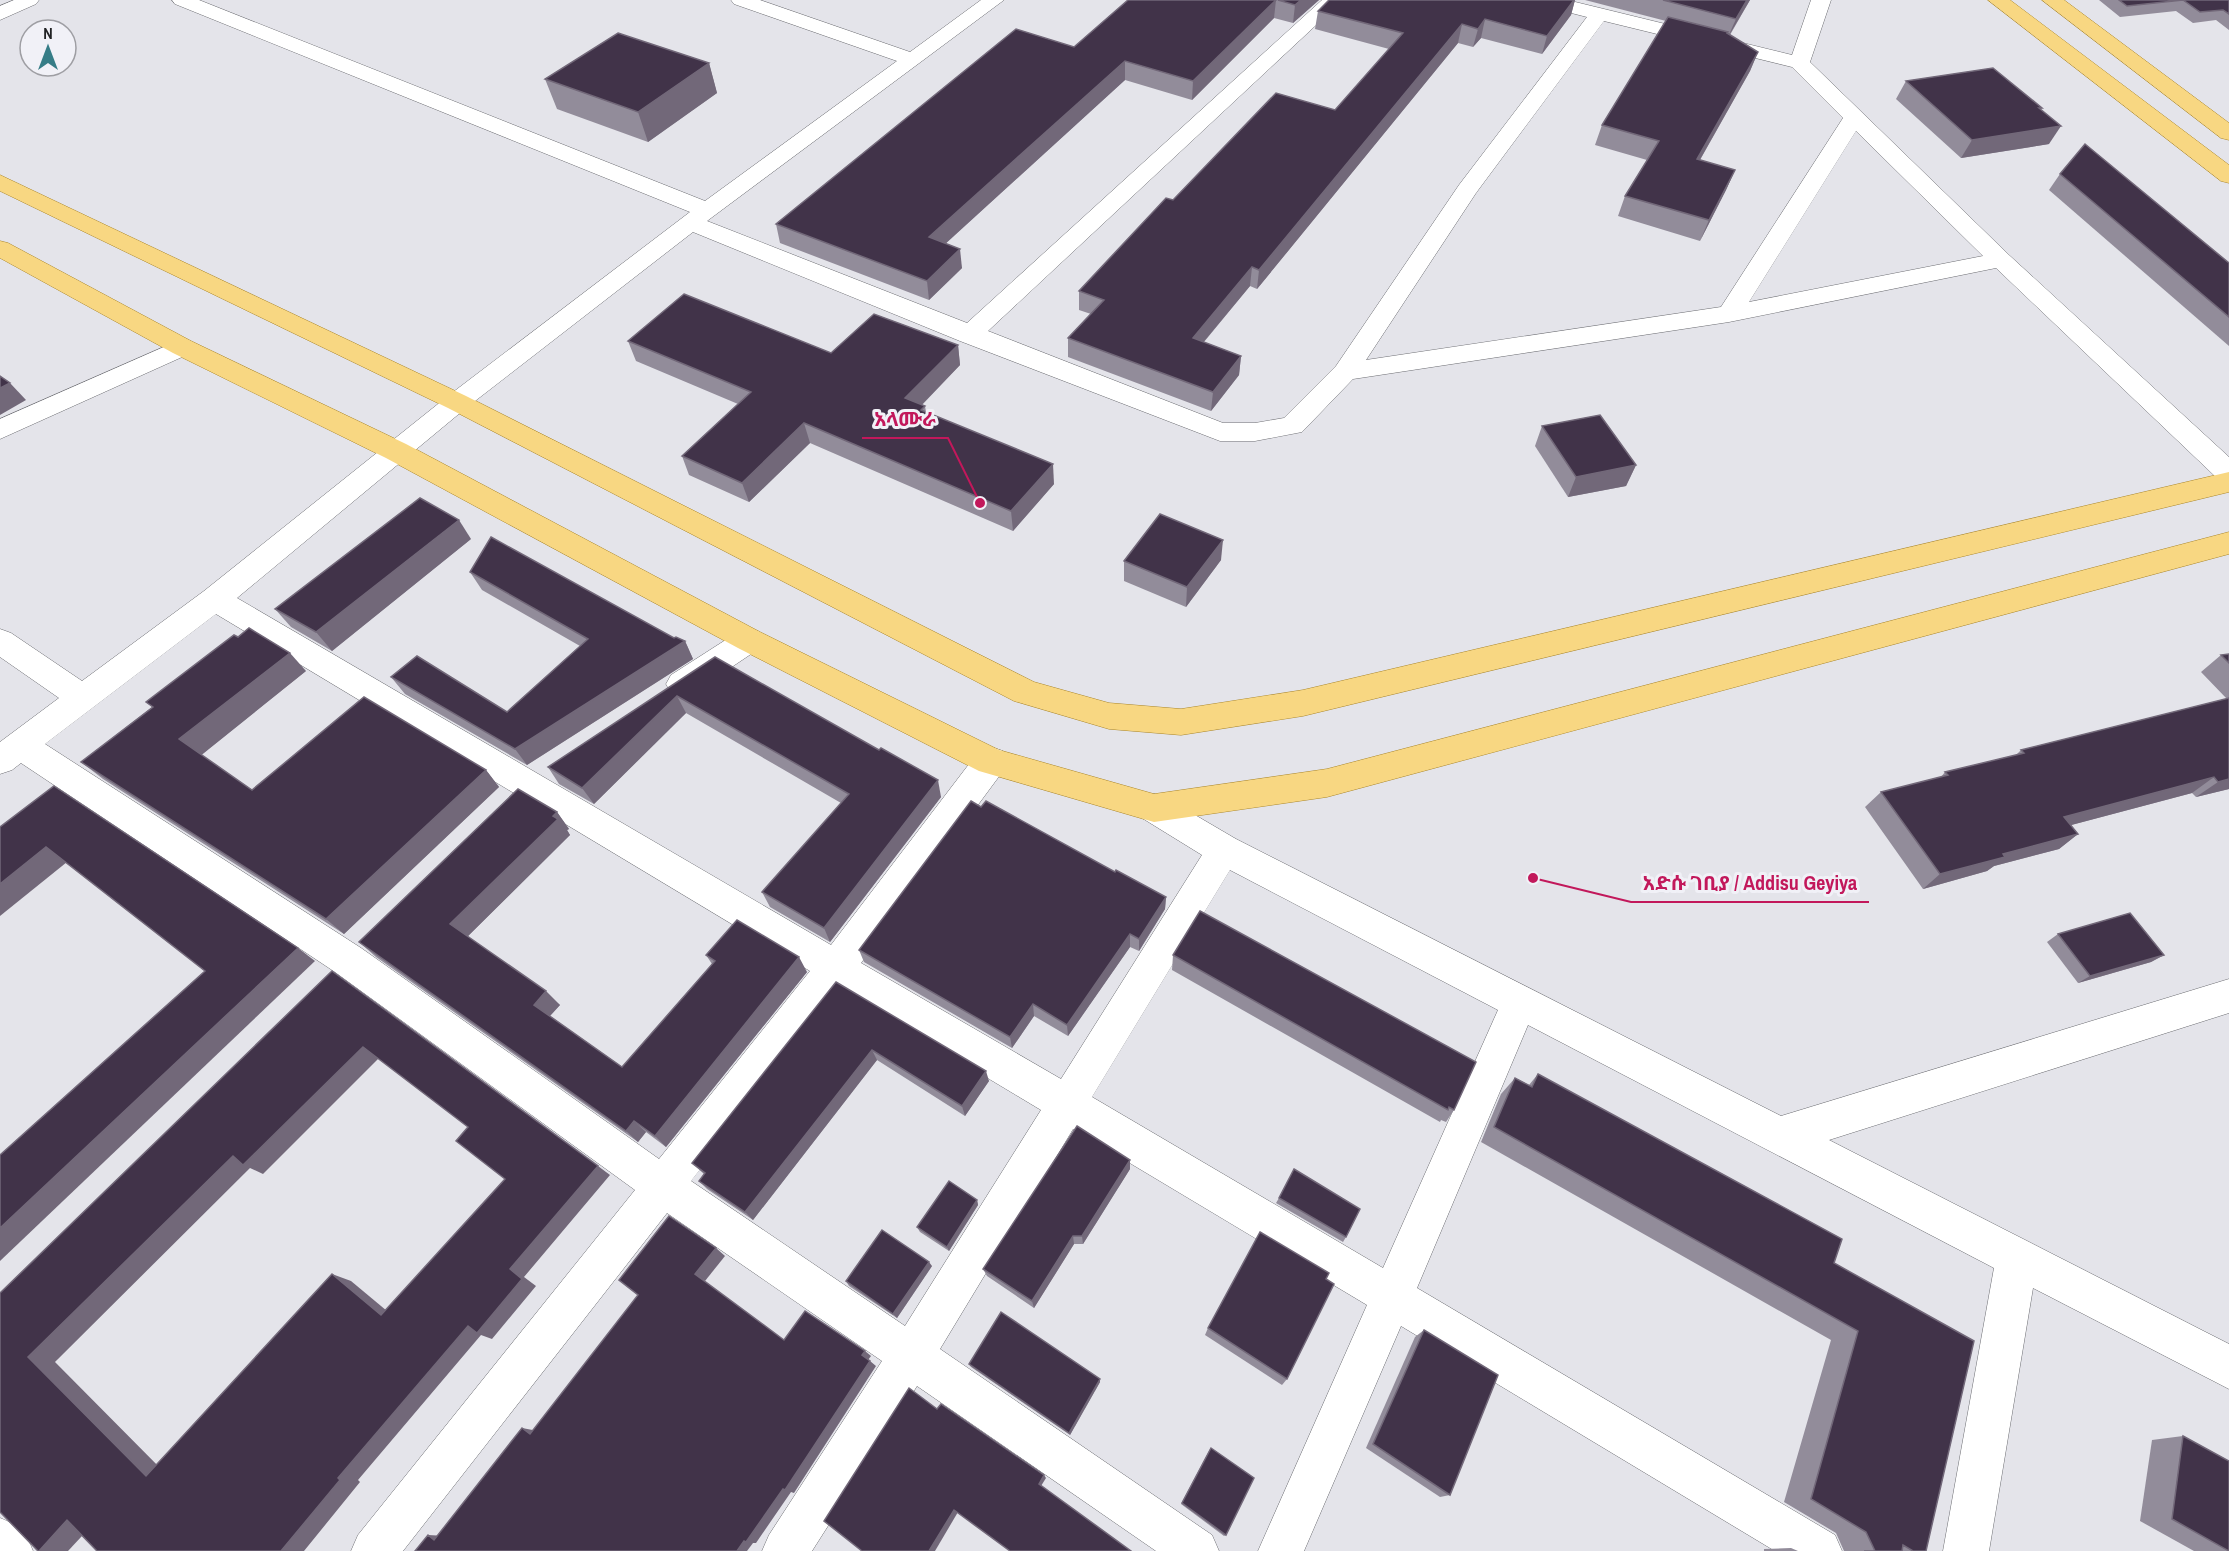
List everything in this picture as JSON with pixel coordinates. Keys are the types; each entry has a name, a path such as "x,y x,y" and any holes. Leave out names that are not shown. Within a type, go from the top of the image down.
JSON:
{"main road":[{"path":"1998,0 2229,176"},
{"path":"2052,0 2229,133"},
{"path":"0,182 457,402 1025,692 1109,716 1181,722 1303,704 2229,482"},
{"path":"0,248 182,347 396,452 749,640 991,761 1154,808 1327,783 2229,543"}],"street":[{"path":"0,14 29,0"},
{"path":"182,0 699,217 969,335 1220,432 1256,432 1292,426 1345,372 1467,190 1599,14"},
{"path":"741,0 913,60"},
{"path":"994,0 699,217 457,402 215,599 10,753 348,960 662,1185 1196,1551"},
{"path":"969,335 1333,0"},
{"path":"1543,0 1799,63 2001,260 2229,473"},
{"path":"1799,63 1821,0"},
{"path":"1729,314 1854,118"},
{"path":"1345,372 1729,314 2001,260"},
{"path":"0,429 182,347"},
{"path":"215,599 528,787 837,966 1066,1105 1393,1296 1819,1551"},
{"path":"653,703 749,640"},
{"path":"0,641 84,699"},
{"path":"374,1551 837,966 991,761"},
{"path":"1154,808 1224,850 2229,1366"},
{"path":"785,1551 912,1356 1224,850"},
{"path":"1781,1136 2229,996"},
{"path":"1281,1551 1520,1002"},
{"path":"1966,1551 2017,1258"},
{"path":"0,1541 10,1551"}],"building":[{"path":"1128,0 1276,0 1193,81 1125,61 929,237 960,249 927,281 776,224 1016,29 1074,47"},
{"path":"1278,0 1301,0 1295,5"},
{"path":"1329,0 1574,0 1547,36 1485,19 1478,29 1462,24 1259,270 1252,267 1193,338 1241,356 1213,392 1068,338 1104,300 1079,291 1166,198 1173,200 1276,93 1335,110 1403,33 1318,11"},
{"path":"1663,0 1747,0 1736,19"},
{"path":"2119,0 2183,0 2127,6"},
{"path":"2183,0 2229,0 2229,14 2223,10 2200,12"},
{"path":"1668,17 1728,32 1758,52 1697,159 1735,170 1709,220 1625,196 1659,141 1602,125"},
{"path":"618,33 709,63 638,112 545,79"},
{"path":"1993,68 2061,126 1972,140 1906,81"},
{"path":"2085,144 2229,263 2229,317 2060,174"},
{"path":"684,294 831,353 874,314 958,345 905,398 925,406 921,410 1053,464 1011,511 804,423 742,483 682,456 751,392 628,341"},
{"path":"0,376 10,383 0,388"},
{"path":"1600,415 1636,465 1576,477 1542,426"},
{"path":"420,498 459,520 316,632 275,609"},
{"path":"1160,514 1223,540 1187,587 1124,561"},
{"path":"491,537 674,638 685,641 515,749 391,677 417,656 507,712 588,639 470,572"},
{"path":"249,628 290,653 179,739 252,790 364,697 486,770 326,919 81,762 153,707 146,702 234,635 238,637"},
{"path":"2229,654 2229,663 2221,655"},
{"path":"715,657 879,750 881,748 938,780 824,928 762,892 849,794 677,696 582,788 548,767"},
{"path":"2229,698 2229,779 2218,782 2214,777 2064,817 2078,834 2003,854 2005,857 1940,874 1881,792 1948,775 1945,772 2024,753 2021,750"},
{"path":"54,786 298,948 0,1228 0,1155 205,971 46,847 0,884 0,827"},
{"path":"518,789 557,812 553,816 558,819 450,924 546,991 534,1005 622,1067 715,961 706,955 737,920 799,957 655,1136 634,1121 626,1131 359,942"},
{"path":"971,801 981,807 986,801 1115,872 1116,870 1166,897 1139,939 1130,934 1067,1025 1033,1004 1010,1037 859,950"},
{"path":"1200,911 1476,1062 1454,1110 1449,1107 1448,1110 1173,955"},
{"path":"2130,913 2164,955 2090,976 2058,934"},
{"path":"332,971 598,1166 510,1269 522,1279 477,1333 468,1326 338,1478 340,1480 281,1551 97,1551 67,1520 38,1551 0,1512 0,1293","holes":["363,1047 468,1127 456,1141 505,1179 381,1315 332,1274 146,1476 28,1357 233,1156 243,1165"]},
{"path":"836,982 986,1071 962,1106 872,1050 745,1212 699,1181 705,1173 692,1163"},
{"path":"1538,1074 1842,1239 1834,1263 1974,1341 1926,1551 1913,1551 1903,1545 1902,1551 1875,1551 1866,1532 1811,1499 1858,1331 1494,1127 1515,1078 1532,1087"},
{"path":"1077,1126 1130,1160 1082,1236 1073,1236 1032,1301 983,1269"},
{"path":"1294,1169 1360,1209 1346,1237 1279,1198"},
{"path":"949,1181 977,1200 947,1247 917,1227"},
{"path":"669,1216 716,1248 695,1274 784,1340 805,1311 865,1351 862,1355 870,1361 785,1490 783,1489 746,1542 744,1541 737,1551 415,1551 428,1535 434,1540 522,1428 530,1434 638,1295 619,1280"},
{"path":"882,1230 929,1262 893,1314 846,1281"},
{"path":"1260,1232 1329,1273 1326,1279 1334,1284 1287,1379 1208,1328"},
{"path":"1001,1312 1100,1379 1069,1433 969,1364"},
{"path":"1424,1330 1498,1375 1450,1495 1373,1444"},
{"path":"909,1388 937,1409 941,1404 1044,1475 1039,1484 1131,1551 1010,1551 954,1510 929,1551 862,1551 824,1521"},
{"path":"2183,1436 2229,1461 2229,1551 2172,1519"},
{"path":"1211,1448 1254,1478 1226,1535 1182,1503"}],"place":[{"name":"አላሙራ","path":"980,503"},
{"name":"አድሱ ገቢያ / Addisu Geyiya","path":"1533,878"}]}
